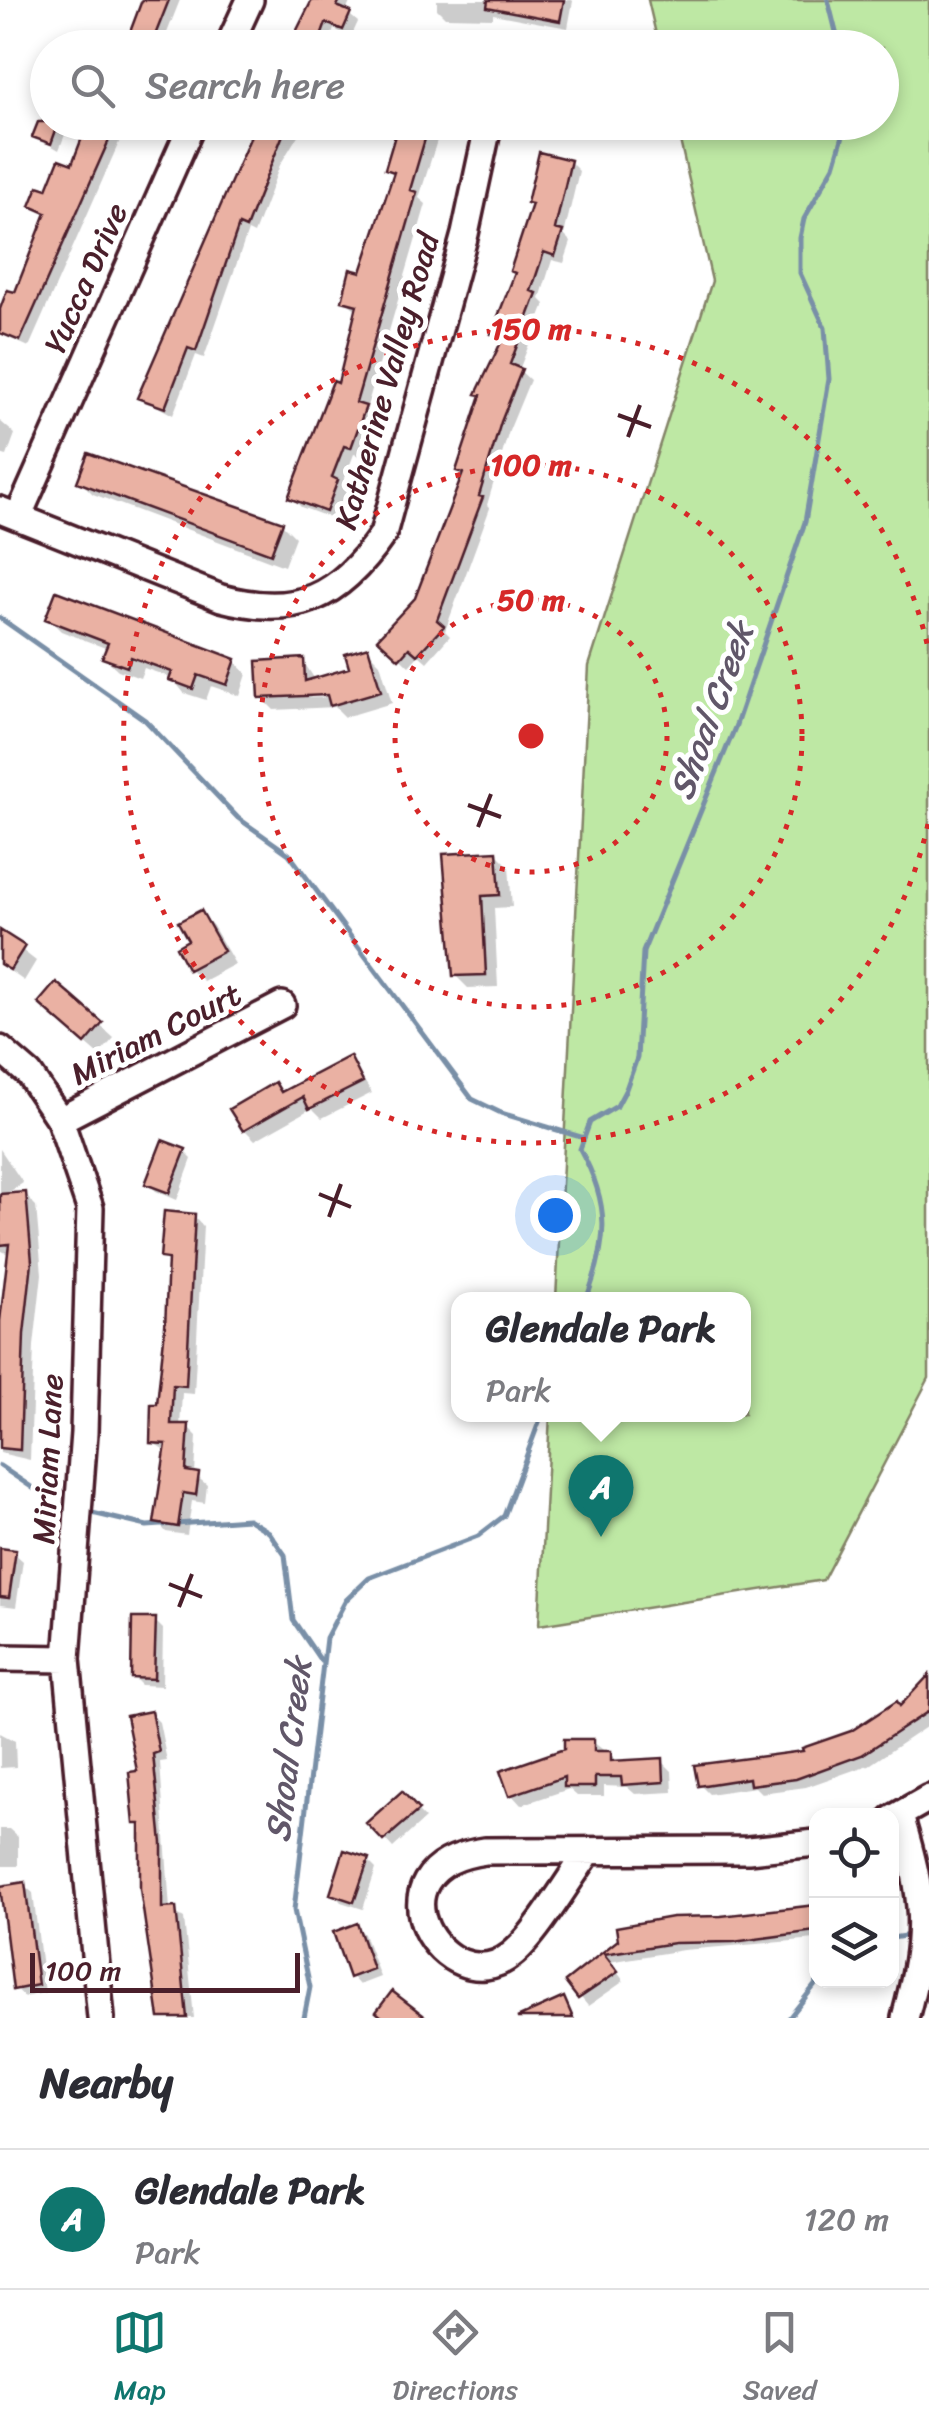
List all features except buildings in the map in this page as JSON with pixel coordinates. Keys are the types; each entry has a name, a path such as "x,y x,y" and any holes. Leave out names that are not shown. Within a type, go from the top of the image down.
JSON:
{"street":[{"path":"236,30 250,0"},
{"name":"Yucca Drive","path":"9,514 185,140"},
{"name":"Katherine Valley Road","path":"9,514 221,598 257,607 322,598 362,565 383,534 465,234 485,140"},
{"name":"Miriam Court","path":"60,1120 282,1005"},
{"name":"Miriam Lane","path":"0,1049 29,1074 60,1120 90,1208 84,1433 67,1660 101,2018"},
{"path":"0,1658 67,1660"},
{"path":"899,1816 929,1798"},
{"path":"899,1826 920,1882 924,1922 905,2018"},
{"path":"589,1850 510,1957 476,1966 458,1960 430,1941 421,1922 420,1899 431,1874 455,1855 589,1850 748,1850 809,1845"}],"green space":[{"path":"648,0 929,0 929,1378 823,1580 539,1625 550,1422 751,1422 751,1292 556,1292 589,666 712,281 680,140 899,140 899,30 655,30"}],"waterway":[{"name":"Shoal Creek","path":"828,0 836,30"},
{"name":"Shoal Creek","path":"589,1292 599,1260 603,1224 597,1188 580,1149 590,1122 617,1106 626,1089 637,1058 643,952 736,725 805,522 829,379 825,328 800,273 800,238 804,219 834,166 842,140"},
{"path":"0,618 145,720 238,818 289,854 472,1099 501,1113 584,1138"},
{"name":"Shoal Creek","path":"304,2018 310,1987 294,1910 326,1638 346,1600 369,1578 478,1536 504,1516 539,1422"},
{"path":"0,1466 61,1507 72,1509"},
{"path":"88,1512 147,1526 248,1519 269,1532 285,1555 293,1620 321,1661"},
{"path":"899,1937 911,1935"},
{"path":"789,2018 813,1988"}],"place":[{"name":"Glendale Park","path":"601,1537"}]}
